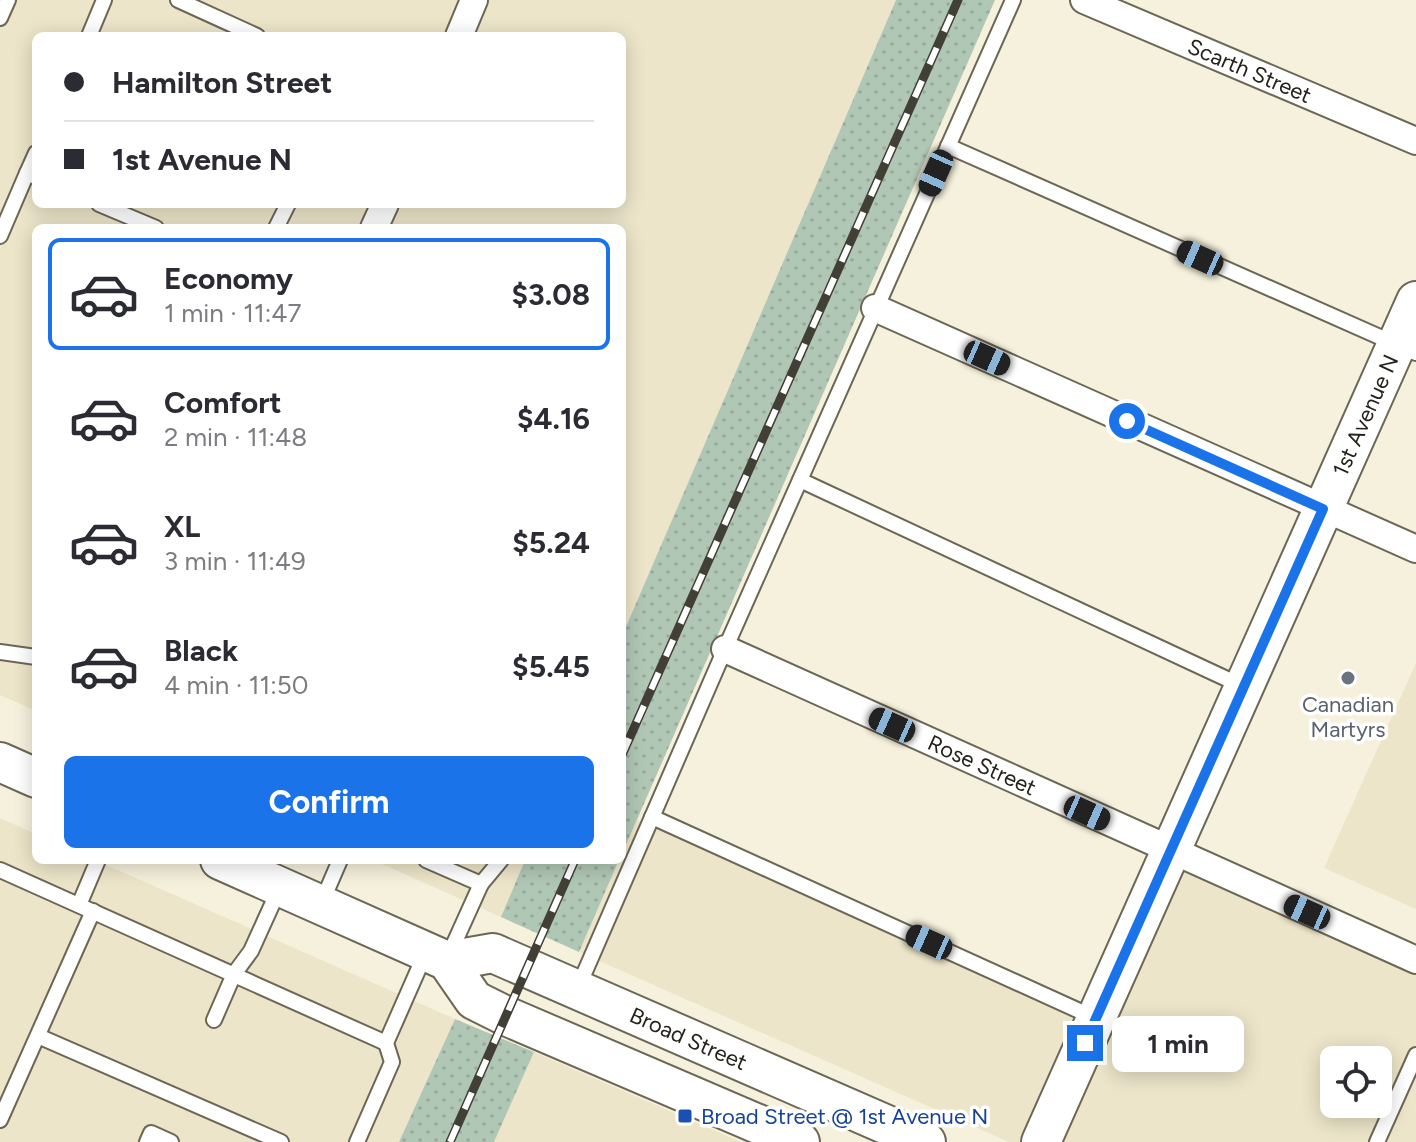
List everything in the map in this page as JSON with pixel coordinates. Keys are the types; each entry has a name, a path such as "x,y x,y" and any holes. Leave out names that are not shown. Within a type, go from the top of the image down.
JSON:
{"main road":[{"name":"1st Avenue N","path":"1041,1142 1323,509 1406,348 1416,301"},
{"path":"0,762 32,776"},
{"path":"229,864 436,956 474,1000 506,1016 800,1142"},
{"name":"Broad Street","path":"436,956 493,953 926,1142"}],"street":[{"path":"461,32 474,0"},
{"name":"Scarth Street","path":"1084,0 1416,141"},
{"path":"875,308 1416,549"},
{"name":"Rose Street","path":"725,649 1416,960"}],"lane":[{"path":"0,18 8,0"},
{"path":"91,32 104,0"},
{"path":"178,0 248,32"},
{"path":"577,991 1013,0"},
{"path":"948,146 1406,348"},
{"path":"0,236 32,175"},
{"path":"108,208 146,224"},
{"path":"800,480 1244,687"},
{"path":"0,652 32,656"},
{"path":"652,817 1095,1018"},
{"path":"0,1120 38,1036 86,908 97,864"},
{"path":"320,905 338,864"},
{"path":"435,864 481,884"},
{"path":"357,1142 392,1062 386,1043 436,956 481,884 498,864"},
{"path":"0,870 386,1043"},
{"path":"214,1020 234,974 251,951 280,887"},
{"path":"38,1036 281,1142"},
{"path":"1377,1142 1416,1055"},
{"path":"179,1098 186,1081"},
{"path":"147,1142 151,1133 171,1142"}],"shaded area":[{"path":"0,0 896,0 626,627 626,224 32,224 32,709 0,695"},
{"path":"1416,663 1416,909 1324,868"},
{"path":"0,818 32,832 32,864 104,864 455,1019 399,1142 0,1142"},
{"path":"637,820 1106,1032 1182,866 1416,971 1416,1142 1009,1142 579,952 617,864 626,864 626,845"},
{"path":"382,864 523,864 501,917"},
{"path":"534,1052 741,1142 494,1142"}],"green space":[{"path":"896,0 995,0 626,845 626,627"},
{"path":"523,864 617,864 579,952 501,917"},
{"path":"455,1019 534,1052 494,1142 399,1142"}],"railway":[{"path":"626,746 958,0"},
{"path":"450,1142 573,864"}],"place":[{"name":"Canadian Martyrs","path":"1348,678"},
{"name":"Broad Street @ 1st Avenue N","path":"685,1116"}],"route":[{"path":"1085,1043 1323,509 1127,421"}]}
